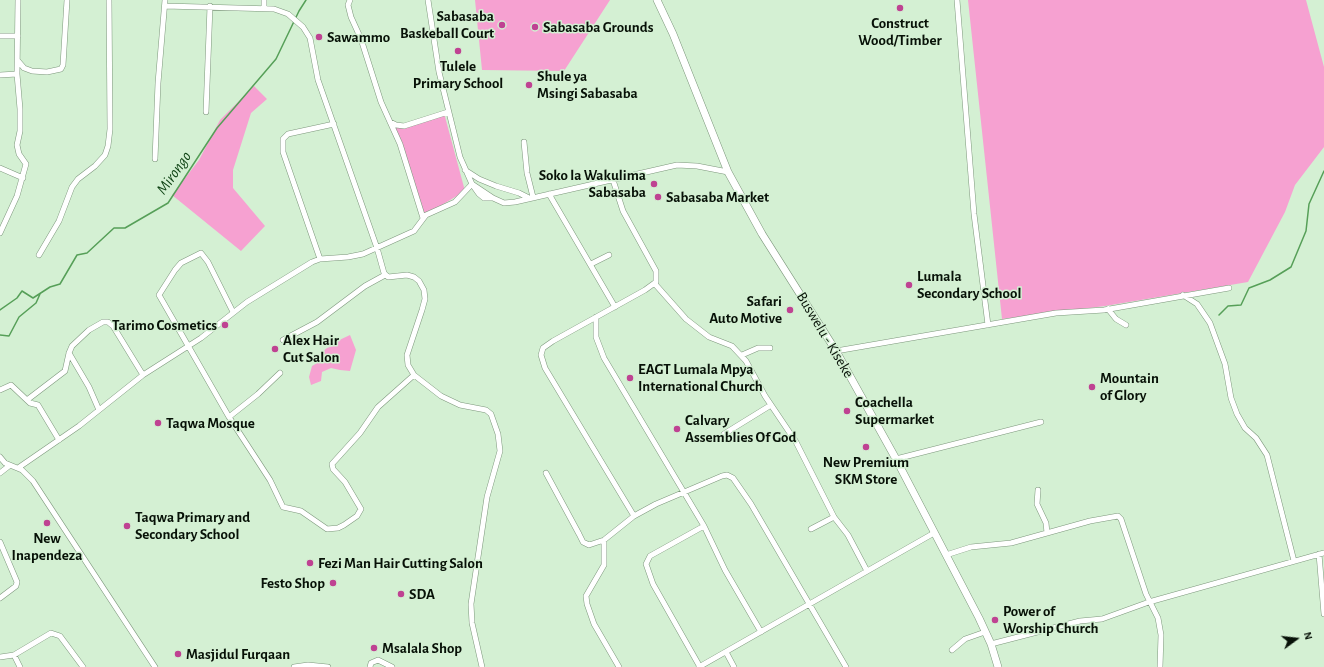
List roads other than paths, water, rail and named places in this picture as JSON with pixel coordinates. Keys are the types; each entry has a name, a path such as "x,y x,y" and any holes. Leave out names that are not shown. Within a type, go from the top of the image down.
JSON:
{"main road":[{"name":"Buswelu - Kiseke","path":"657,0 673,34 728,172 762,234 836,351 896,459 991,644 998,667"}],"street":[{"path":"0,233 23,178 26,164 17,145 20,131 17,74 18,0"},
{"path":"18,61 24,68 32,71 47,72 61,69 63,65 67,0"},
{"path":"39,256 59,221 72,186 105,155 108,146 110,129 109,0"},
{"path":"206,112 213,6 216,0"},
{"path":"264,0 264,8"},
{"path":"350,0 348,5 351,17 361,39 389,122 400,144 423,218"},
{"path":"428,0 439,72 448,112 464,169 473,185 493,198 504,203 509,203 677,165 697,166 728,172"},
{"path":"957,0 974,214 988,325"},
{"path":"155,159 158,83 165,3 264,8 283,11 298,21 310,38 315,72 377,248 385,275"},
{"path":"0,36 18,36"},
{"path":"0,75 17,74"},
{"path":"389,122 396,126 404,126 448,112"},
{"path":"320,259 283,152 283,139 288,134 334,124"},
{"path":"524,142 531,198"},
{"path":"0,168 23,178"},
{"path":"464,169 479,179 531,198"},
{"path":"612,180 623,211 657,273 657,280 655,284 553,341 543,348 541,355 545,368 634,516"},
{"path":"18,468 59,440 143,375 201,338 233,312 304,266 320,259 348,257 377,248 414,231 419,227 423,218 455,202 473,185"},
{"path":"549,194 615,307"},
{"path":"233,312 203,255 198,254 181,263 166,282 159,295 229,417 270,480 283,507 301,511 327,528 338,528 357,516 361,509 345,482 333,469 332,464 360,433 382,404 414,375"},
{"path":"591,264 610,255"},
{"path":"283,340 317,322 365,286 385,275 388,277 407,275 414,277 419,281 424,290 425,299 407,355 408,365 414,375 431,389 451,401 488,411 498,434 500,451 487,497 471,604 472,623 482,667"},
{"path":"655,284 686,319 710,336 732,346 742,355 771,405 796,442 834,517 848,535 867,570"},
{"path":"836,351 1056,313 1108,309 1229,288"},
{"path":"1183,295 1197,304 1210,323 1225,364 1231,398 1237,414 1244,428 1256,438 1267,454 1294,561"},
{"path":"1108,309 1116,319 1126,325"},
{"path":"596,317 596,338 598,346 683,494 704,526 727,575 761,632"},
{"path":"27,400 65,371 72,346 89,330 98,324 108,322 113,326 121,336 143,375"},
{"path":"742,355 758,348 770,348"},
{"path":"69,353 89,387 99,410"},
{"path":"229,417 258,394 280,373"},
{"path":"0,390 11,385 30,403 41,407 59,440"},
{"path":"724,434 771,405"},
{"path":"896,459 1041,422"},
{"path":"0,457 9,466 18,468 28,474 155,667"},
{"path":"0,473 9,466"},
{"path":"546,473 583,542 589,545 604,540 634,516 656,504 683,494 725,475 734,479 790,569 809,605 846,667"},
{"path":"1038,490 1037,504 1046,523 1047,533"},
{"path":"946,555 970,547 1010,543 1111,516 1118,516 1123,524 1149,602 1154,610 1160,626 1160,667"},
{"path":"811,529 834,517"},
{"path":"704,526 650,556 646,564 653,584 699,667 934,533"},
{"path":"604,540 604,565 586,596 587,604 594,624 619,667"},
{"path":"0,542 17,582 16,586 0,598"},
{"path":"991,644 1080,621 1102,620 1149,602 1322,554 1324,614"},
{"path":"952,650 965,639 985,632"},
{"path":"0,657 14,655 47,634 56,634 64,640 83,667"},
{"path":"726,652 734,667"},
{"path":"14,655 20,667"},
{"path":"370,667 371,663 378,660 392,667"},
{"path":"294,667 313,665 328,667"}],"waterway":[{"name":"Mirongo","path":"0,310 17,298 22,291 33,298 50,287 60,284 77,255 87,253 114,228 125,228 168,203 217,128 276,59 299,11 306,0"},
{"path":"1219,315 1228,306 1241,305 1249,288 1270,280 1291,267 1306,231 1309,204 1324,171"},
{"path":"0,335 9,336 19,317 36,303 40,294"}],"place":[{"name":"Construct Wood/Timber","path":"900,8"},
{"name":"Sabasaba Baskeball Court","path":"502,25"},
{"name":"Sabasaba Grounds","path":"535,27"},
{"name":"Sawammo","path":"319,37"},
{"name":"Tulele Primary School","path":"458,51"},
{"name":"Shule ya Msingi Sabasaba","path":"529,85"},
{"name":"Soko la Wakulima Sabasaba","path":"654,184"},
{"name":"Sabasaba Market","path":"658,197"},
{"name":"Lumala Secondary School","path":"909,285"},
{"name":"Safari Auto Motive","path":"790,310"},
{"name":"Tarimo Cosmetics","path":"225,325"},
{"name":"Alex Hair Cut Salon","path":"275,349"},
{"name":"EAGT Lumala Mpya International Church","path":"630,378"},
{"name":"Mountain of Glory","path":"1092,387"},
{"name":"Coachella Supermarket","path":"847,411"},
{"name":"Taqwa Mosque","path":"158,423"},
{"name":"Calvary Assemblies Of God","path":"677,429"},
{"name":"New Premium SKM Store","path":"866,447"},
{"name":"New Inapendeza","path":"47,523"},
{"name":"Taqwa Primary and Secondary School","path":"127,526"},
{"name":"Fezi Man Hair Cutting Salon","path":"310,563"},
{"name":"Festo Shop","path":"333,583"},
{"name":"SDA","path":"401,594"},
{"name":"Power of Worship Church","path":"995,620"},
{"name":"Msalala Shop","path":"374,648"},
{"name":"Masjidul Furqaan","path":"178,654"}]}
